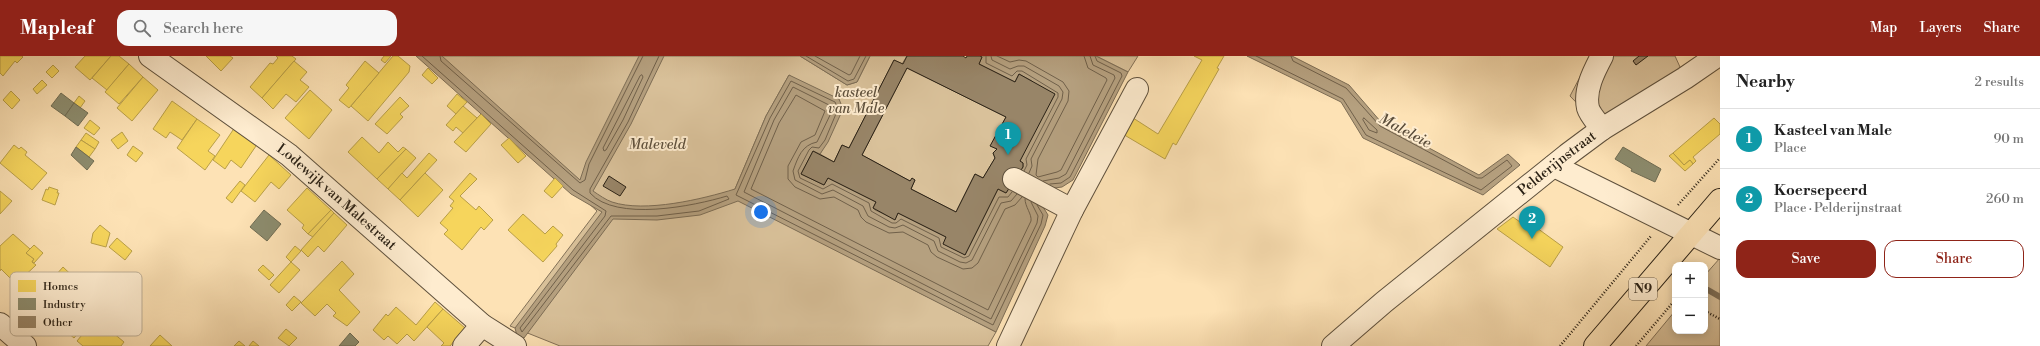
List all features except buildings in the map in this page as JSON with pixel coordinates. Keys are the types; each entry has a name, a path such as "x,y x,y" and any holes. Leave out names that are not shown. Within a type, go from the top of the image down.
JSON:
{"main road":[{"name":"N9","path":"1595,346 1720,200"}],"street":[{"name":"Lodewijk van Malestraat","path":"150,56 289,155 482,325 515,346"},
{"path":"1602,56 1590,83 1587,96 1588,109 1602,130"},
{"name":"Pelderijnstraat","path":"1333,346 1384,302 1554,166 1602,130 1686,78 1717,56"},
{"path":"1008,346 1065,206 1137,89"},
{"path":"1554,166 1720,248"},
{"path":"1014,179 1065,206"},
{"path":"0,324 10,333"},
{"path":"464,346 482,325"},
{"path":"14,336 25,346"}],"path":[{"path":"1560,346 1665,220 1720,158"},
{"path":"1636,346 1672,304"},
{"path":"1708,312 1720,320"}],"green space":[{"name":"Maleveld","path":"427,56 800,56 847,85 857,82 870,56 907,56 902,64 894,60 849,148 842,145 834,162 820,154 842,110 789,75 766,116 735,189 738,200 996,332 988,346 560,346 510,326 597,211"},
{"path":"1096,56 1138,56 1128,72"},
{"path":"1591,56 1675,56 1685,78 1602,129 1570,96"},
{"path":"907,68 1006,117 991,146 997,149 993,153 995,158 983,178 975,174 956,212 911,189 915,180 912,179 910,181 862,155"},
{"path":"1720,258 1720,346 1646,346 1672,315 1672,334 1708,334 1708,272"}],"water":[{"path":"416,56 442,56 580,180 586,162 639,56 664,56 631,124 593,191 612,202 641,206 691,200 735,189 766,116 789,75 839,99 843,109 828,142 820,154 813,151 801,174 824,185 828,178 876,202 873,208 875,210 895,219 898,213 946,237 965,255 998,189 1006,193 1023,167 1023,163 1020,161 1032,81 1019,74 1015,82 979,64 982,57 980,56 1096,56 1128,72 1073,180 1062,187 1047,189 1040,202 1048,215 1045,226 996,332 738,201 700,215 657,220 613,219 524,338 517,336 515,328 602,212 571,194"},
{"path":"800,56 870,56 857,82 847,85"},
{"path":"1247,56 1292,56 1349,85 1381,122 1479,175 1508,154 1520,165 1483,195 1363,138 1341,102"}],"waterway":[{"name":"Maleleie","path":"1708,290 1720,297"}],"place":[{"name":"Kasteel van Male","path":"1008,155"},
{"name":"Koersepeerd","path":"1532,239"}],"park label":[{"name":"kasteel van Male","path":"856,102"}]}
